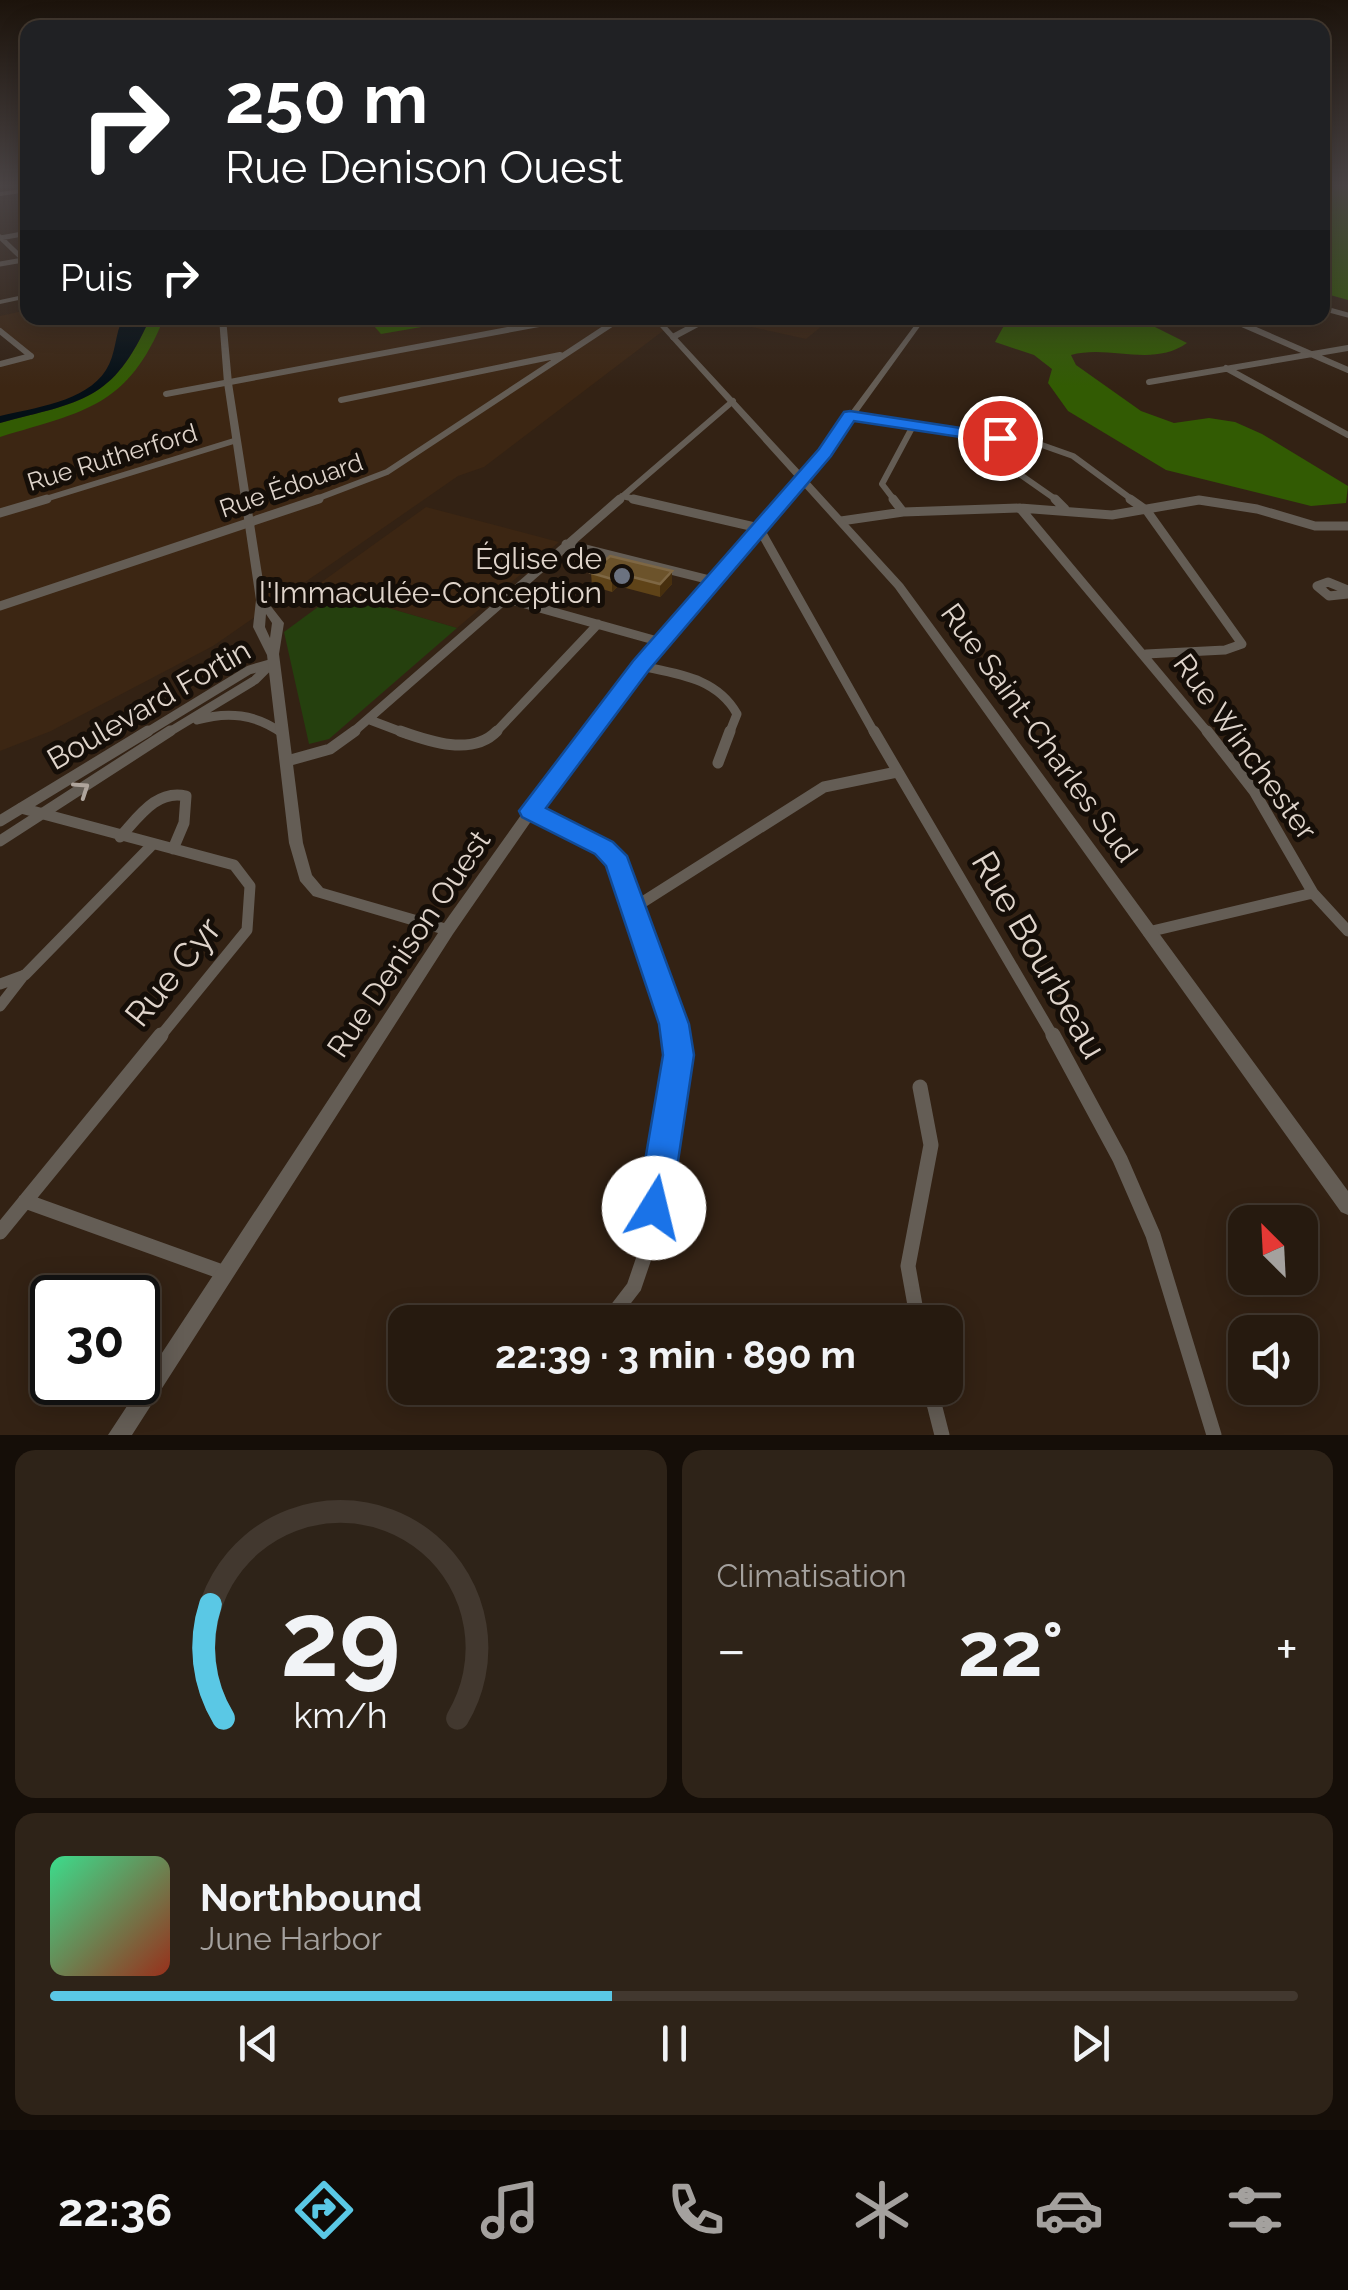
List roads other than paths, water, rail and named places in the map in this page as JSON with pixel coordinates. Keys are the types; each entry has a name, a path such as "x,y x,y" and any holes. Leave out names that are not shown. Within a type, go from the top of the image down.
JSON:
{"street":[{"path":"223,325 236,440 262,600 259,626 273,658 296,843 305,877 318,892 448,930"},
{"path":"166,394 534,325"},
{"name":"Rue Édouard","path":"0,606 387,472 610,325"},
{"name":"Rue Saint-Charles Sud","path":"662,325 899,586 1348,1206"},
{"path":"673,337 695,325"},
{"name":"Rue Denison Ouest","path":"120,1435 448,930 531,811 641,666 825,452 919,325"},
{"path":"1245,325 1348,370"},
{"path":"0,330 31,356 0,364"},
{"path":"1149,382 1348,348"},
{"path":"341,400 565,354"},
{"path":"1224,367 1348,435"},
{"path":"287,761 330,749 370,720 504,598 733,401"},
{"path":"850,416 1062,450 1147,511 1242,644 1225,650 1146,654"},
{"path":"903,512 882,484 914,426"},
{"path":"960,432 1053,496 1066,510"},
{"name":"Rue Rutherford","path":"0,512 236,440"},
{"path":"784,456 807,460 825,452"},
{"path":"622,496 760,528"},
{"path":"840,521 903,512 1020,508 1112,515 1198,500 1257,509 1315,526 1347,525"},
{"name":"Rue Winchester","path":"1020,508 1146,654 1254,791 1312,892 1348,932"},
{"name":"Rue Bourbeau","path":"760,528 897,772 1064,1054 1120,1159 1153,1236 1214,1435"},
{"path":"566,544 714,581"},
{"path":"504,598 661,642"},
{"path":"370,720 440,744 478,744 490,738 598,624"},
{"name":"Boulevard Fortin","path":"0,842 173,728 256,680 273,658"},
{"name":"Boulevard Fortin","path":"0,821 273,658"},
{"path":"641,666 703,681 731,698 737,714 718,762"},
{"name":"Boulevard Fortin","path":"173,728 206,717 248,715 268,721 282,733"},
{"path":"635,907 824,787 840,780 897,772"},
{"path":"120,837 162,795 177,792 186,796 184,822 172,849"},
{"name":"Rue Cyr","path":"0,1232 247,930 253,900 248,876 234,866 21,808"},
{"path":"531,811 604,848 618,863 674,1024 678,1055 648,1246 634,1286 620,1305"},
{"path":"0,1006 25,974 152,845"},
{"path":"1148,932 1312,892"},
{"path":"0,984 25,974"},
{"path":"915,1305 908,1266 930,1145 920,1087"},
{"path":"26,1201 225,1273"},
{"path":"934,1405 942,1435"}],"place":[{"name":"Église de l'Immaculée-Conception","path":"622,576"}]}
